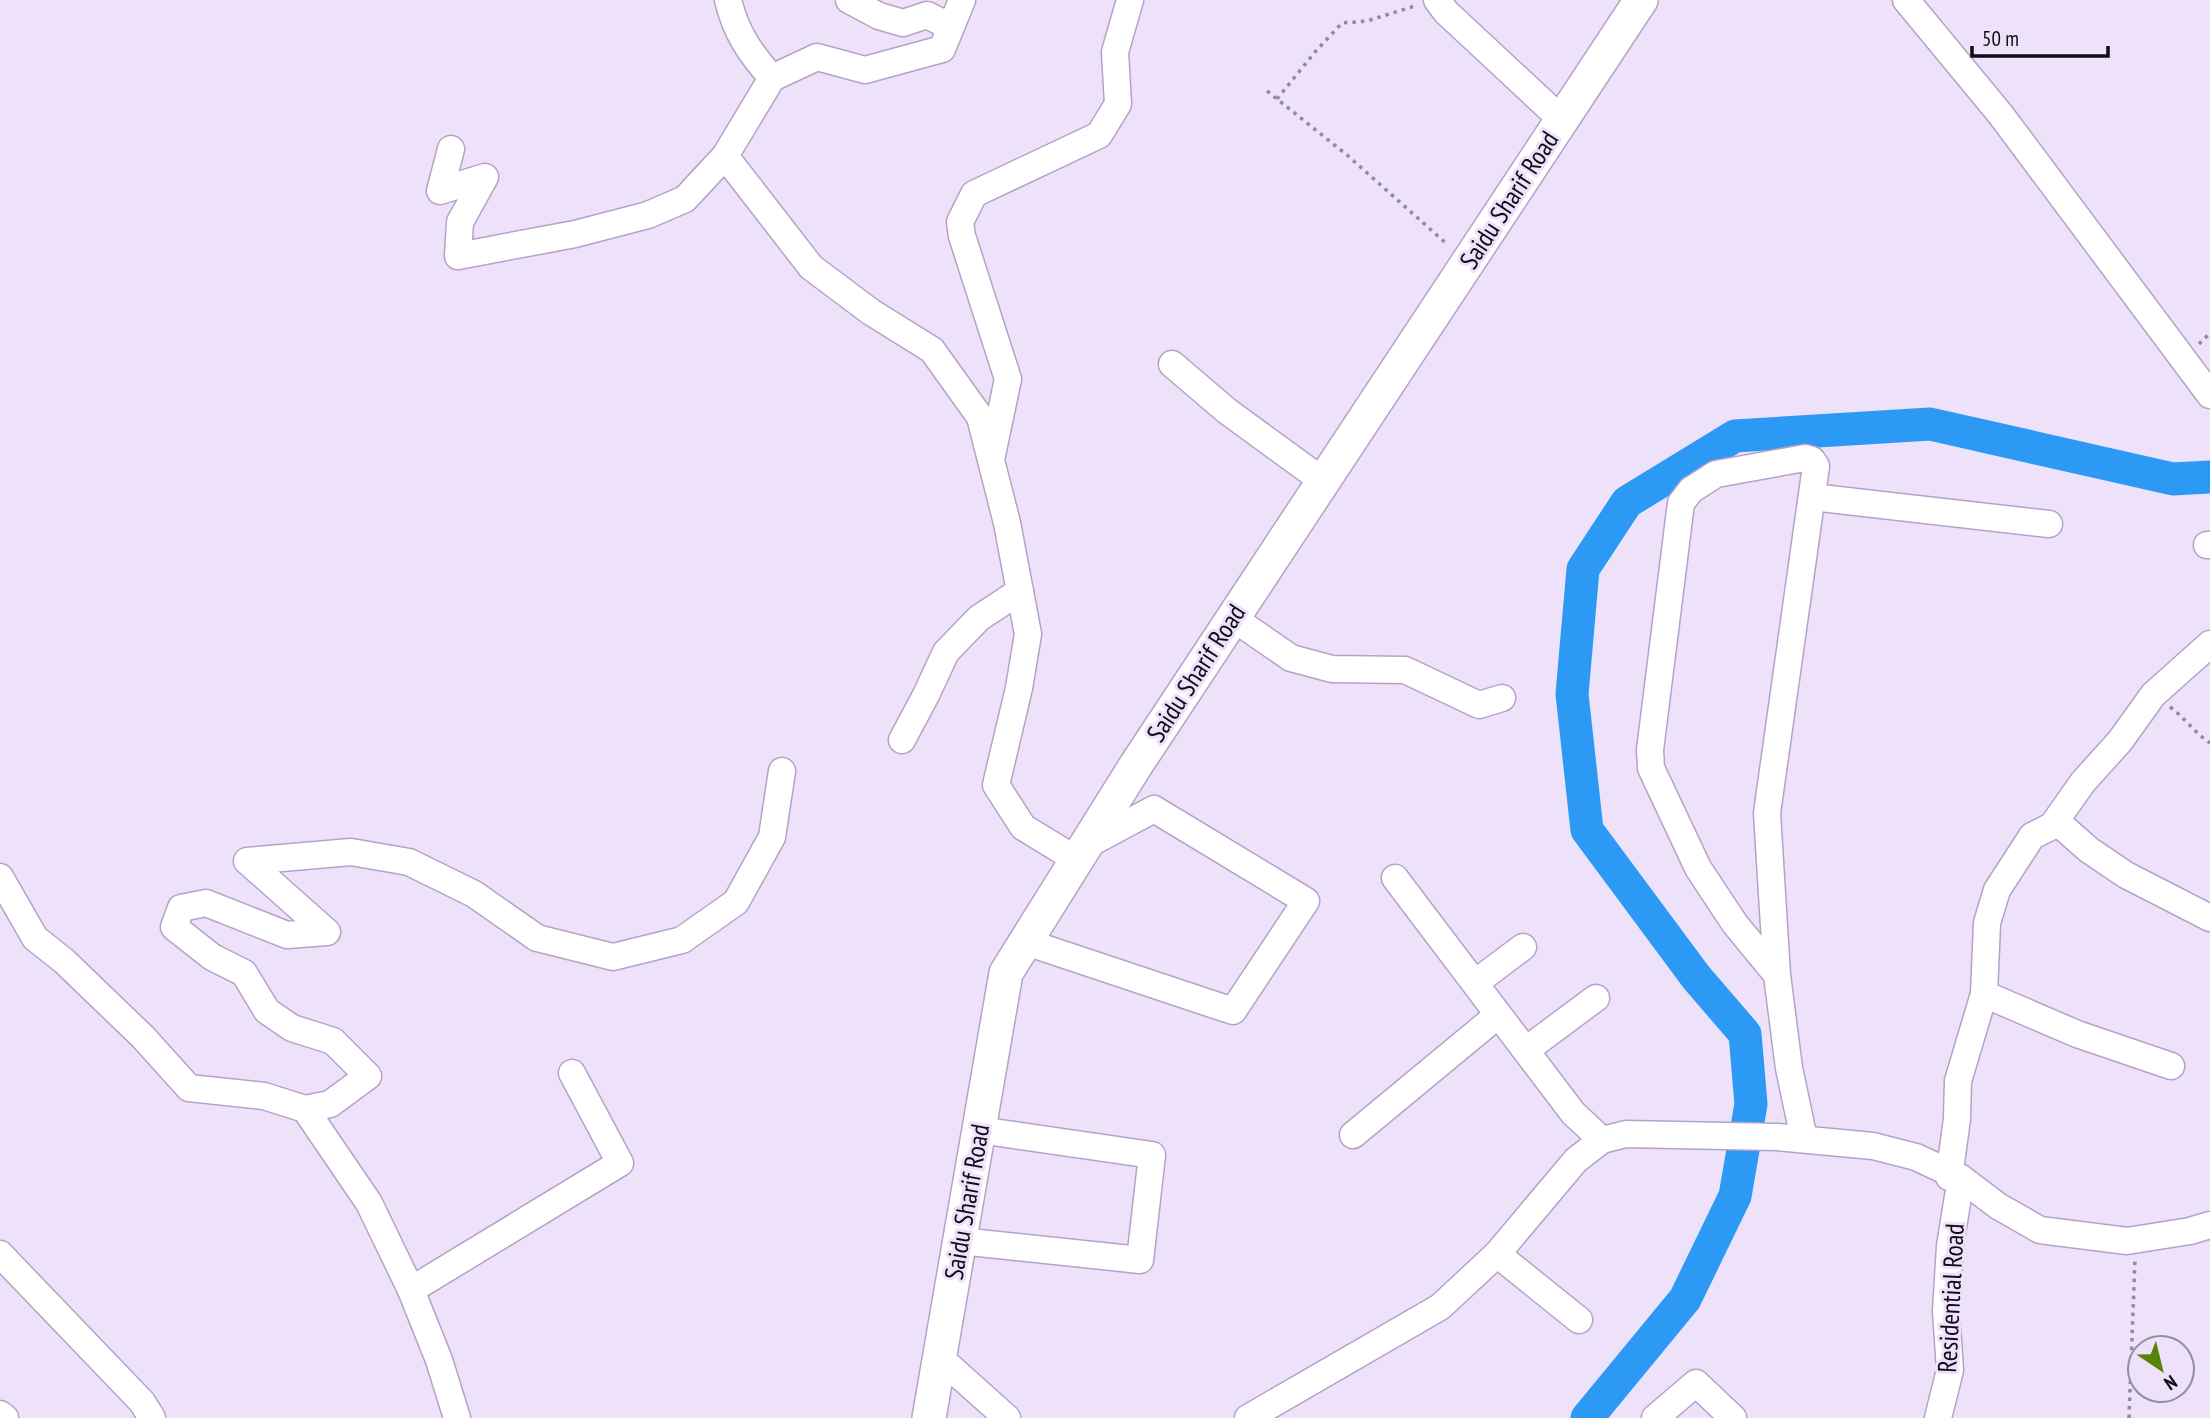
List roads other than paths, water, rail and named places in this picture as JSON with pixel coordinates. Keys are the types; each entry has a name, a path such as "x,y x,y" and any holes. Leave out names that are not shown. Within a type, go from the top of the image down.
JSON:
{"main road":[{"name":"Saidu Sharif Road","path":"929,1418 1006,973 1233,618 1641,0"}],"street":[{"path":"728,0 732,17 748,51 772,78"},
{"path":"849,0 879,16 903,23 927,15 951,27"},
{"path":"451,149 440,191 485,177 460,222 458,256 575,234 648,215 685,199 725,156 772,78 817,57 865,70 943,49 962,0"},
{"path":"991,460 1008,379 962,236 960,222 974,194 1099,135 1118,104 1115,52 1130,0"},
{"path":"1906,0 2001,115 2210,395"},
{"path":"1428,2 1446,12 1562,120"},
{"path":"725,156 811,267 871,312 932,350 980,417 1007,523 1028,634 1019,688 996,785 1023,827 1081,853 1154,809 1306,901 1233,1011 1026,942"},
{"path":"1172,365 1227,411 1323,481"},
{"path":"1777,975 1735,924 1698,868 1651,768 1650,750 1681,503 1691,490 1716,474 1805,458 1812,460 1816,466 1767,813 1777,975 1789,1068 1804,1139"},
{"path":"1812,497 2049,524"},
{"path":"902,740 946,652 979,618 1020,591"},
{"path":"1233,618 1291,658 1332,669 1405,670 1479,705 1502,698"},
{"name":"Residential Road","path":"1938,1418 1950,1370 1946,1311 1958,1082 1984,994 1987,923 1997,890 2032,836 2052,826 2083,782 2120,741 2153,695 2210,644"},
{"path":"0,877 35,938 64,961 143,1037 190,1088 264,1096 305,1109 330,1104 368,1076 332,1041 292,1027 267,1011 244,972 212,957 174,927 181,908 206,903 287,935 327,932 247,862 351,852 410,862 474,894 537,938 613,957 682,940 736,902 772,837 782,771"},
{"path":"2056,821 2089,850 2126,875 2210,918"},
{"path":"1395,878 1573,1113 1602,1140"},
{"path":"1475,983 1523,947"},
{"path":"1984,994 2077,1034 2171,1066"},
{"path":"1526,1051 1596,998"},
{"path":"1353,1135 1498,1014"},
{"path":"411,1290 620,1163 572,1073"},
{"path":"305,1109 369,1203 411,1290 439,1360 457,1418"},
{"path":"960,1241 1140,1260 1152,1155 979,1130"},
{"path":"1248,1418 1440,1307 1497,1254 1576,1160 1602,1140 1626,1134 1777,1137 1873,1146 1916,1157 1953,1176 2040,1230 2127,1241 2190,1231 2210,1225"},
{"path":"0,1254 142,1402 152,1418"},
{"path":"1497,1254 1579,1320"},
{"path":"940,1358 1007,1418"},
{"path":"1655,1418 1696,1383 1733,1418"},
{"path":"0,1414 5,1418"}],"waterway":[{"path":"1587,1418 1685,1299 1735,1196 1751,1104 1745,1034 1696,977 1587,830 1572,694 1583,569 1627,502 1735,436 1930,424 2173,479 2210,477"}]}
